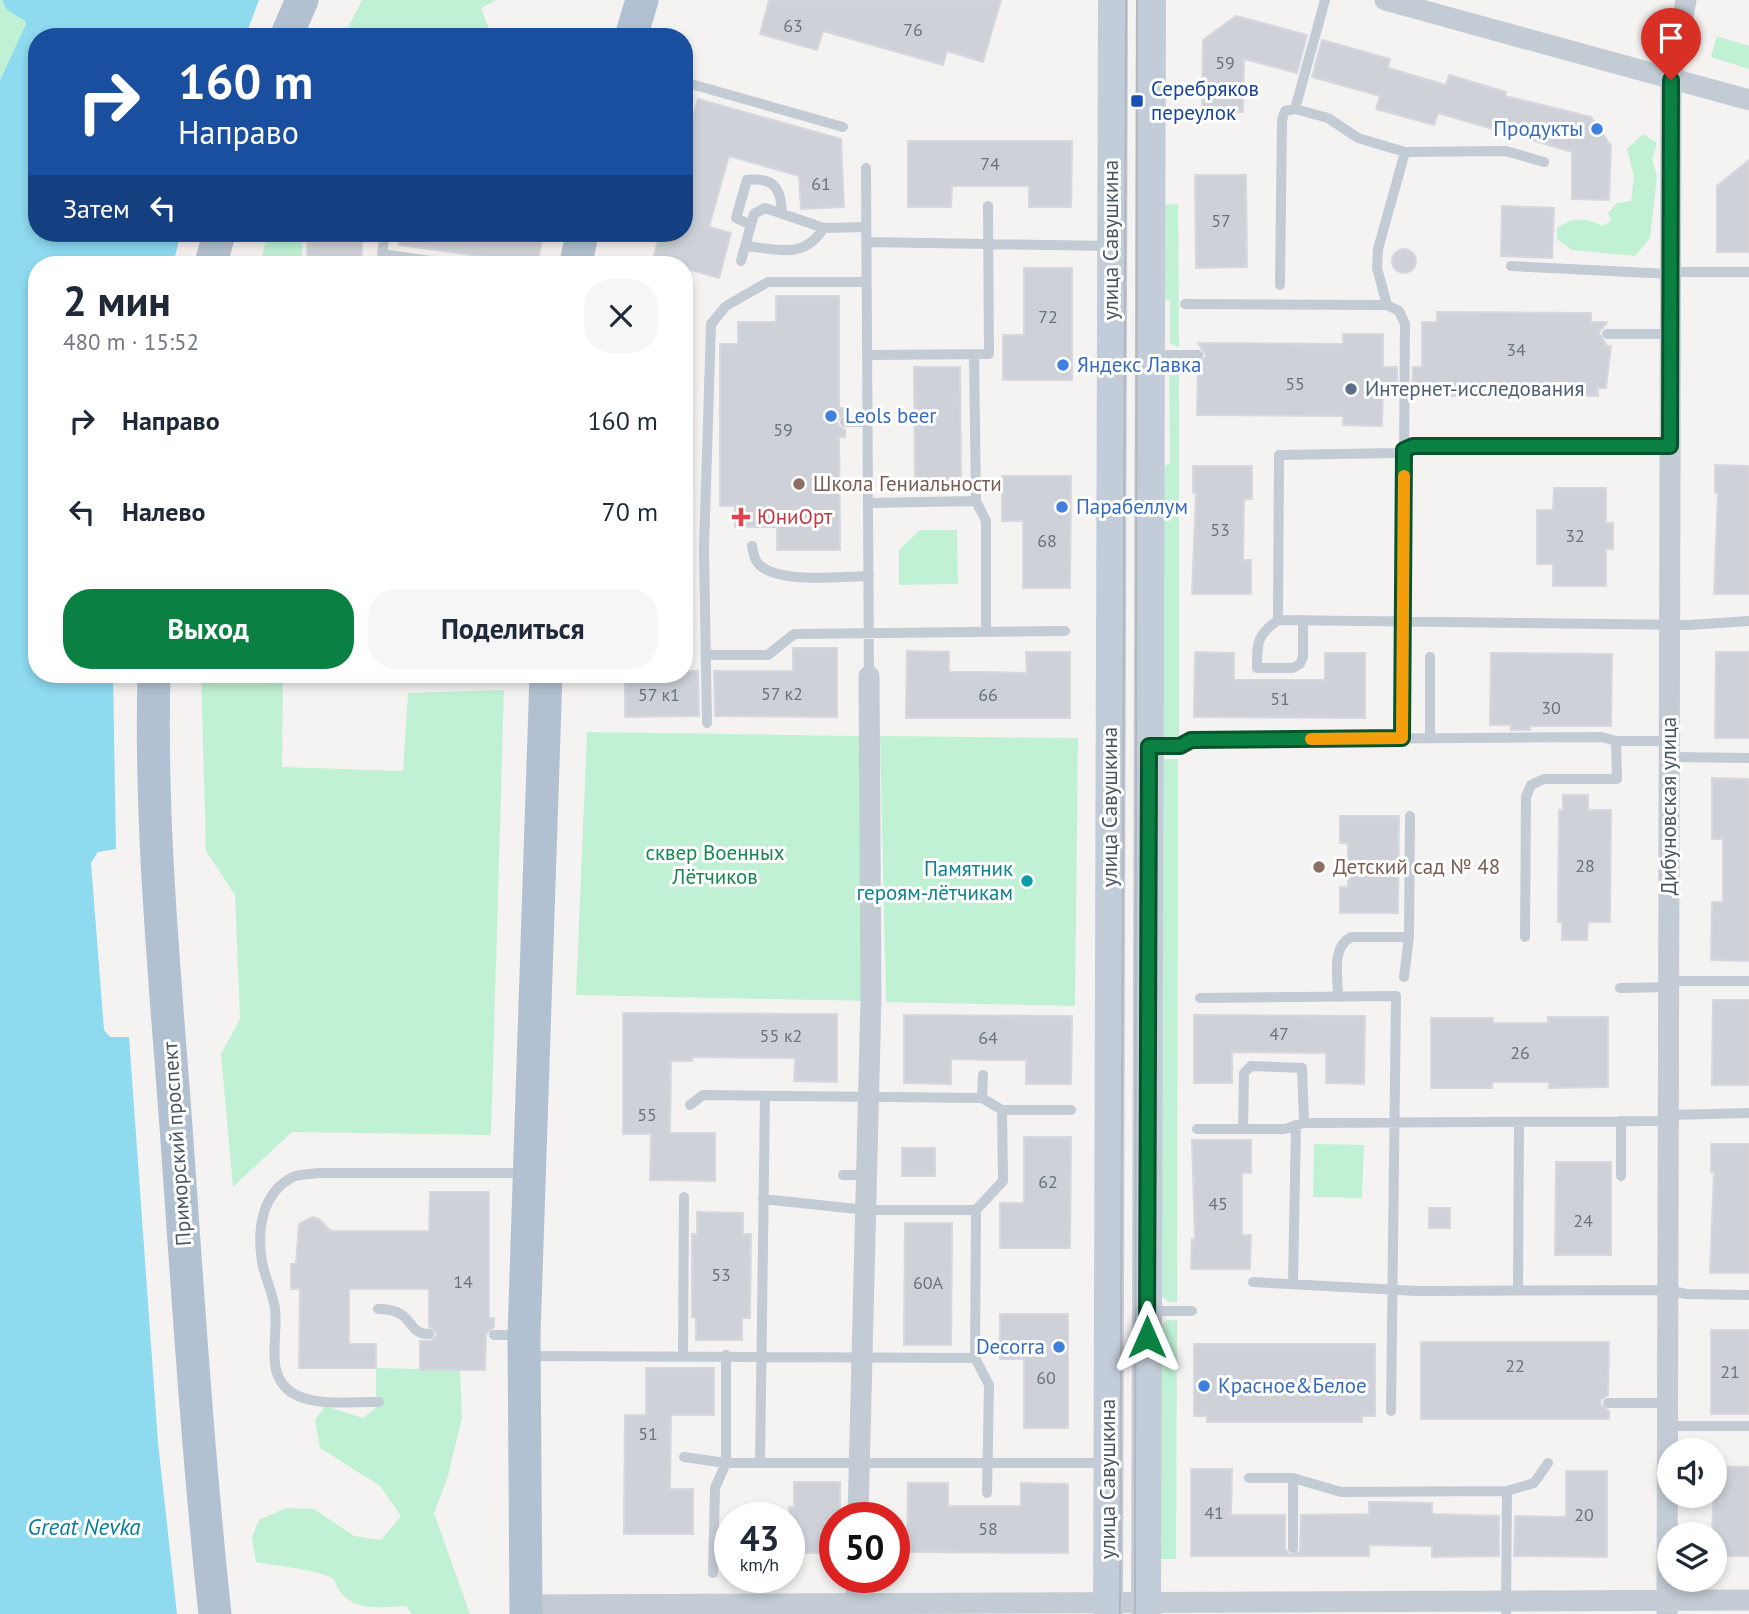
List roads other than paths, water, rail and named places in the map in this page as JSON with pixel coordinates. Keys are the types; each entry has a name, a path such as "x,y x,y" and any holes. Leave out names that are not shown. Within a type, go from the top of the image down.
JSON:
{"main road":[{"path":"290,28 302,0"},
{"path":"634,28 642,0"},
{"name":"улица Савушкина","path":"1108,1609 1113,0"},
{"name":"улица Савушкина","path":"1146,1608 1152,0"},
{"name":"Приморский проспект","path":"154,683 154,799 161,921 198,1428 215,1614"},
{"path":"526,1609 514,1342 528,1173 546,683"}],"street":[{"path":"1385,0 1749,100"},
{"name":"Дибуновская улица","path":"1667,1607 1671,80 1686,0"},
{"path":"859,1502 869,1097 869,676"},
{"path":"526,1609 1667,1607 1749,1600"}],"lane":[{"path":"1295,109 1325,0"},
{"path":"693,85 843,127"},
{"path":"1280,285 1282,120 1286,111 1295,109 1328,118 1358,138 1405,152 1506,151 1544,162"},
{"path":"1387,305 1377,268 1378,249 1405,152"},
{"path":"866,168 869,676"},
{"path":"751,225 736,218 735,212 747,180 776,186 782,192 782,213"},
{"path":"867,355 989,354 988,206"},
{"path":"741,261 758,209 782,213 824,228 866,227"},
{"path":"745,246 798,250 813,243 824,228"},
{"path":"866,242 1111,246"},
{"path":"1511,266 1670,273 1749,272"},
{"path":"707,723 704,549 711,324 726,306 768,282 866,282"},
{"path":"1185,304 1387,305 1399,311 1405,324 1402,738"},
{"path":"1607,334 1670,334"},
{"path":"974,354 976,501 986,521 986,632"},
{"path":"1150,355 1198,355"},
{"path":"845,422 867,422"},
{"path":"1278,620 1279,455 1396,453 1413,446 1670,446"},
{"path":"868,503 976,501"},
{"path":"752,546 757,561 768,571 788,577 869,576"},
{"path":"1303,620 1300,664 1293,668 1257,668 1257,646 1263,631 1278,620 1303,620 1403,622 1670,625 1749,621"},
{"path":"706,655 768,655 794,634 1065,631"},
{"path":"1430,657 1430,738"},
{"path":"1149,746 1180,746 1191,740 1602,737 1670,749 1749,758"},
{"path":"1525,937 1526,797 1531,785 1544,779 1617,779 1616,741"},
{"path":"1404,977 1409,937 1410,816"},
{"path":"1338,997 1338,950 1342,941 1350,937 1409,937"},
{"path":"1620,988 1749,981"},
{"path":"1200,998 1396,996 1391,1411"},
{"path":"1243,1129 1244,1073 1251,1066 1302,1068 1293,1283"},
{"path":"982,1098 983,1075"},
{"path":"690,1105 703,1095 982,1098 1002,1110 1071,1110"},
{"path":"760,1463 765,1097"},
{"path":"987,1493 989,1385 975,1358 976,1210 1003,1181 1002,1110"},
{"path":"1197,1129 1284,1129 1300,1124 1394,1122 1622,1121 1749,1112"},
{"path":"1621,1176 1622,1121"},
{"path":"1518,1290 1519,1122"},
{"path":"379,1402 312,1401 293,1393 280,1379 274,1359 275,1310 262,1263 260,1234 262,1213 274,1191 294,1177 319,1173 528,1173"},
{"path":"843,1175 867,1175"},
{"path":"683,1355 684,1197"},
{"path":"763,1199 866,1210 976,1210"},
{"path":"1253,1282 1392,1289 1668,1290 1686,1294 1749,1295"},
{"path":"378,1309 395,1309 404,1314 415,1330 429,1334"},
{"path":"1147,1311 1192,1311"},
{"path":"514,1342 683,1355 862,1359 975,1358"},
{"path":"713,1573 715,1488 726,1463 726,1355"},
{"path":"1608,1403 1667,1403"},
{"path":"1667,1426 1749,1426"},
{"path":"684,1457 726,1463 1108,1463"},
{"path":"1249,1478 1293,1478 1341,1492 1507,1491 1534,1483 1548,1463"},
{"path":"1293,1478 1293,1548"},
{"path":"1506,1608 1507,1491"}],"water":[{"name":"Great Nevka","path":"30,0 259,0 248,28 28,28 28,242 179,242 175,256 28,256 28,683 113,683 116,849 98,852 91,863 104,1030 110,1037 129,1037 158,1443 177,1614 0,1614 0,80 26,24 23,16"}],"waterway":[{"path":"16,0 27,7"}],"tram line":[{"path":"1120,1614 1126,0"},
{"path":"1135,1614 1137,0"}],"place":[{"name":"Серебряков переулок","path":"1137,101"},
{"name":"Продукты","path":"1597,129"},
{"name":"Яндекс Лавка","path":"1063,365"},
{"name":"Интернет-исследования","path":"1351,389"},
{"name":"Leols beer","path":"831,416"},
{"name":"Школа Гениальности","path":"799,484"},
{"name":"Парабеллум","path":"1062,507"},
{"name":"ЮниОрт","path":"741,517"},
{"name":"Детский сад № 48","path":"1319,867"},
{"name":"Памятник героям-лётчикам","path":"1027,881"},
{"name":"Decorra","path":"1059,1347"},
{"name":"Красное&Белое","path":"1204,1386"}],"park label":[{"name":"сквер Военных Лётчиков","path":"715,865"}]}
